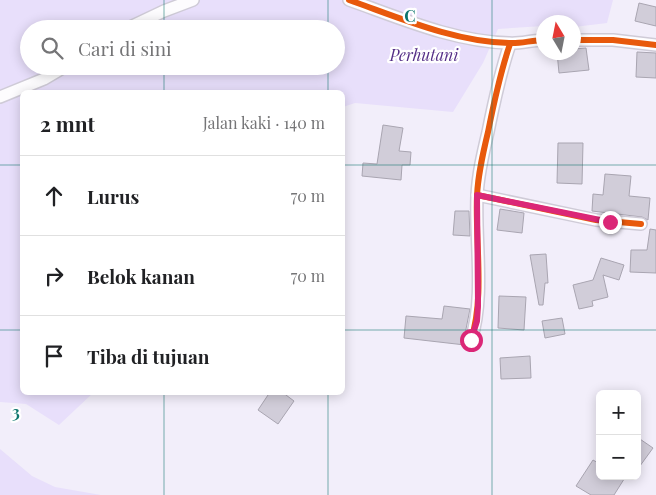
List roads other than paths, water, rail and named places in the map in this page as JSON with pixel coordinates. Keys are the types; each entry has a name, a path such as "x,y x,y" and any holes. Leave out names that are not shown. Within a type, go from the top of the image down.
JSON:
{"street":[{"path":"147,20 193,0"},
{"path":"349,0 431,28 483,40 510,44 536,41"},
{"path":"581,40 613,40 656,45"},
{"path":"471,340 477,321 478,306 477,195 494,97 510,44"},
{"path":"0,97 51,75"},
{"path":"477,195 596,220 642,224"}],"park label":[{"name":"Perhutani","path":"424,55"}]}
